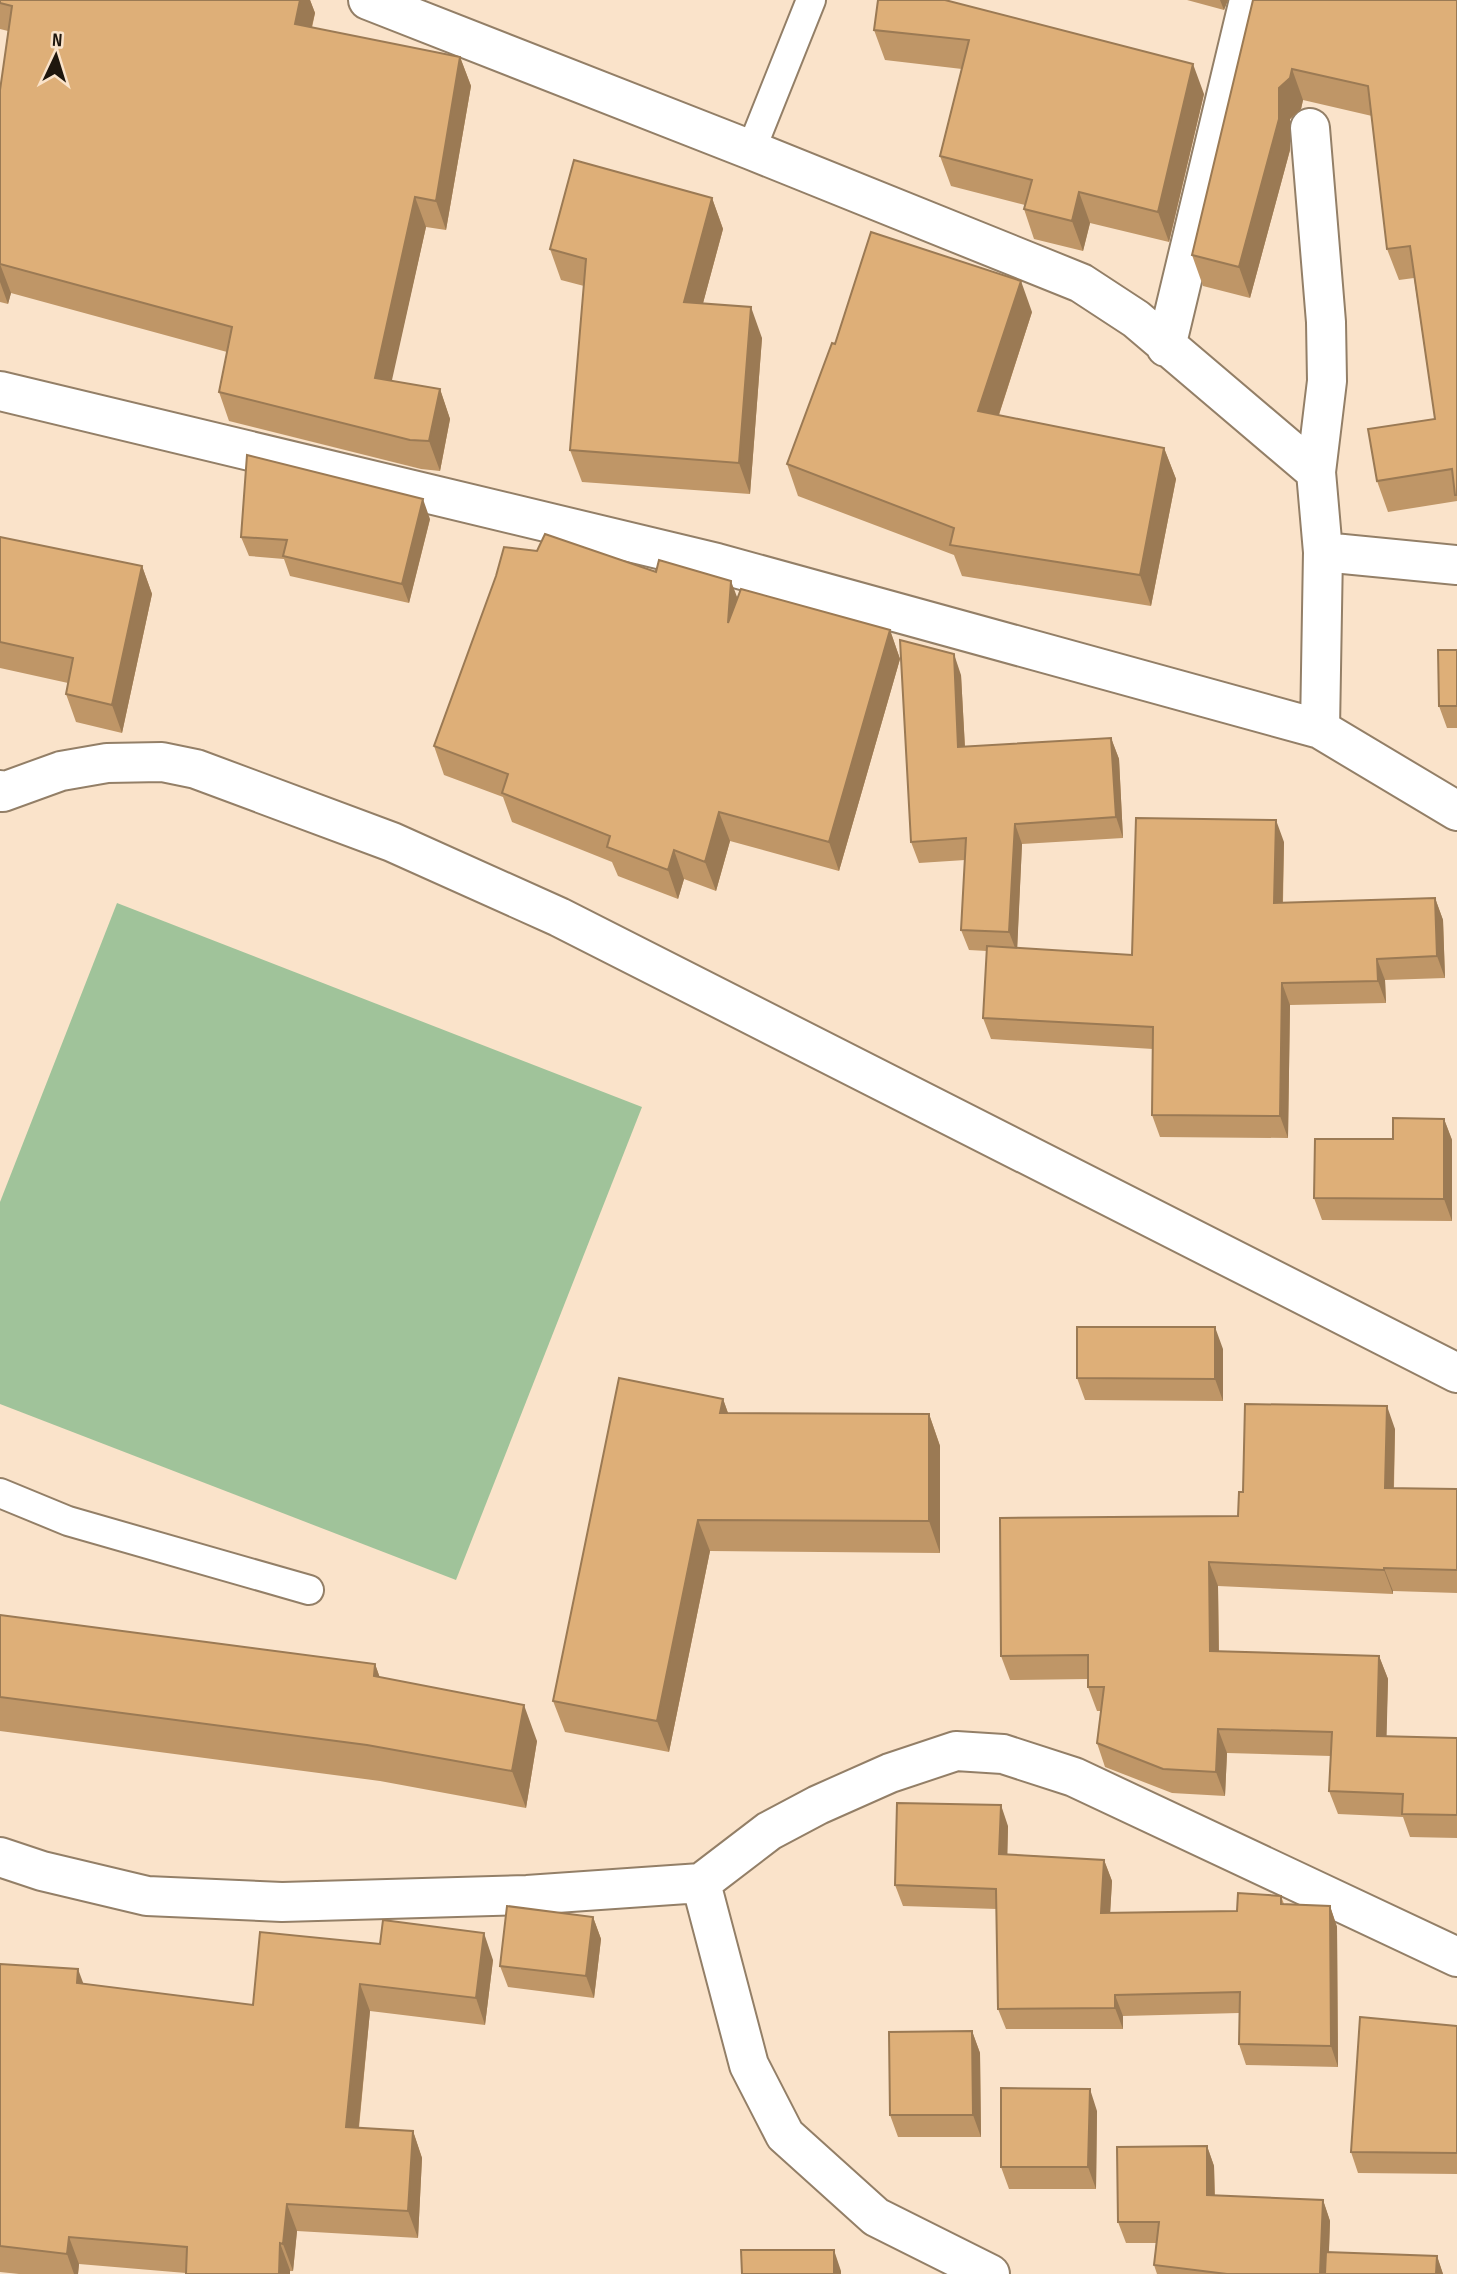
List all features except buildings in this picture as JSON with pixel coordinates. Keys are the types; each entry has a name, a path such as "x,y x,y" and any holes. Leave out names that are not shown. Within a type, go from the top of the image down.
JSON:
{"street":[{"path":"369,0 751,150 1080,284 1136,318 1316,472"},
{"path":"1166,346 1249,0"},
{"path":"1310,128 1327,369 1316,472 1323,552 1320,729"},
{"path":"0,391 717,563 1320,729 1457,811"},
{"path":"1323,552 1457,565"},
{"path":"1,793 61,771 107,763 162,762 196,769 392,842 559,917 1457,1373"},
{"path":"0,1857 147,1896 282,1902 527,1895 701,1883 769,1831 890,1773 956,1751 1003,1754 1074,1777 1457,1957"},
{"path":"701,1883 749,2065 785,2135 876,2217 990,2274"}],"lane":[{"path":"751,150 811,0"},
{"path":"0,1493 68,1521 309,1590"}],"green space":[{"path":"117,903 642,1107 456,1580 0,1404 0,1202"}]}
